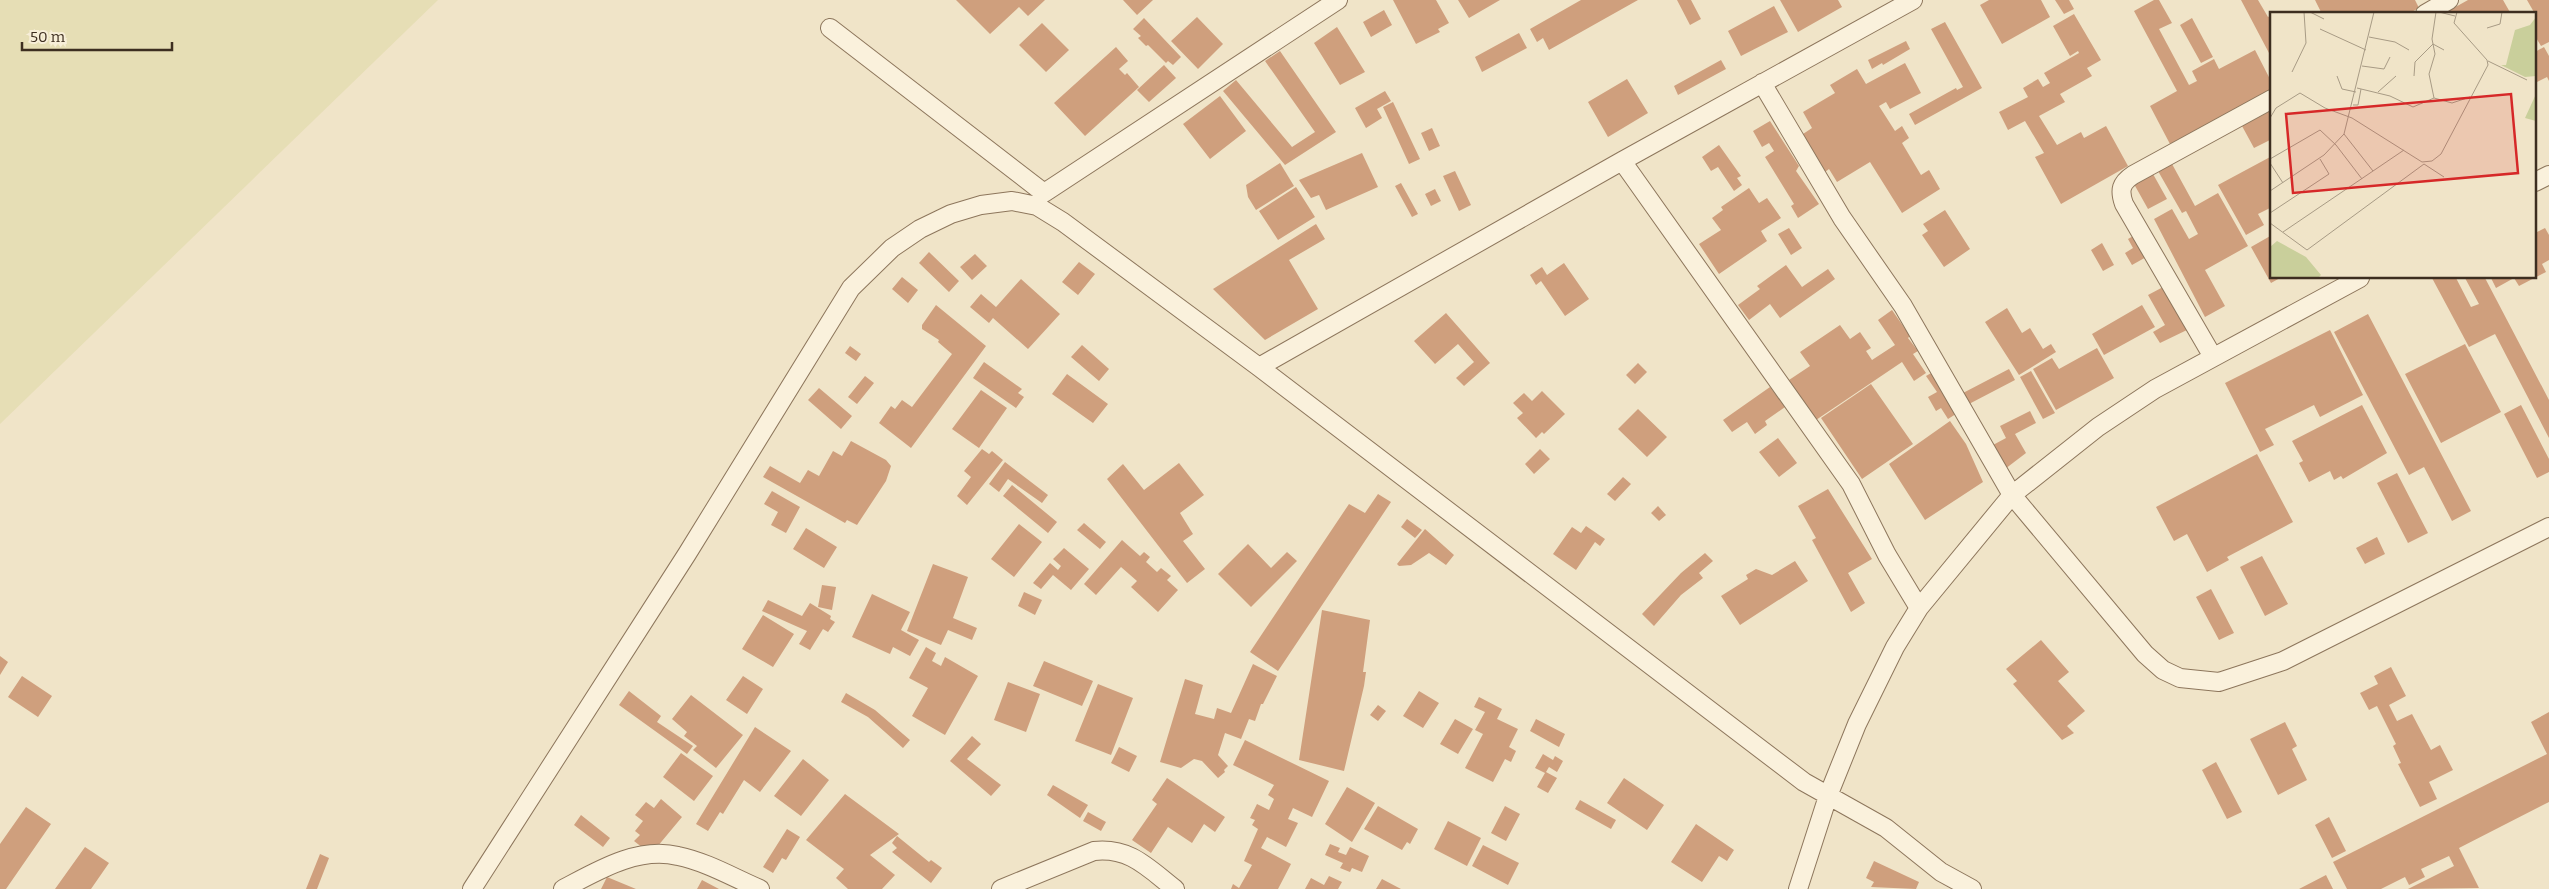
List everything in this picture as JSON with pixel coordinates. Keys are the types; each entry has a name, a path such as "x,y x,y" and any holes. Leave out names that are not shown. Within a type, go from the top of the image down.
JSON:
{"street":[{"path":"830,28 1044,193 1338,0"},
{"path":"1259,367 1622,160 1913,0"},
{"path":"2428,12 2449,0"},
{"path":"1762,83 1842,218 1903,306 2012,495 2145,654 2162,670 2180,678 2200,682 2219,682 2283,661 2549,527"},
{"path":"2213,357 2124,204 2121,188 2125,180 2133,174 2270,100"},
{"path":"1622,160 1851,484 1887,555 1919,608"},
{"path":"2536,182 2549,175"},
{"path":"472,889 687,554 851,288 892,248 920,229 951,214 981,205 1012,201 1037,206 1063,222 1259,367 1804,782 1886,828 1941,872 1972,889"},
{"path":"1798,889 1828,796 1857,724 1879,678 1919,608 2012,495 2098,427 2155,389 2358,279"},
{"path":"1001,889 1094,851 1110,849 1124,852 1175,889"},
{"path":"563,889 610,865 658,855 676,855 695,861 760,889"}],"shaded area":[{"path":"0,0 438,0 0,424"}],"building":[{"path":"956,0 1045,0 1028,16 1019,7 990,34"},
{"path":"1123,0 1153,0 1137,15"},
{"path":"1393,0 1436,0 1449,23 1438,29 1440,32 1416,44"},
{"path":"1458,0 1500,0 1469,18"},
{"path":"1581,0 1638,0 1549,50 1543,38 1537,42 1530,29"},
{"path":"1677,0 1691,0 1701,19 1690,25"},
{"path":"1780,0 1838,0 1842,7 1798,32"},
{"path":"1989,0 2041,0 2050,17 2002,44 1980,5"},
{"path":"2055,0 2069,0 2074,9 2064,14"},
{"path":"2154,0 2159,0 2172,23 2159,29 2189,85 2197,81 2192,71 2214,59 2219,69 2255,50 2270,79 2270,91 2170,144 2150,106 2177,91 2134,11"},
{"path":"2241,0 2258,0 2268,17 2270,16 2269,53"},
{"path":"2315,0 2415,0 2419,8 2412,12 2321,12"},
{"path":"2468,0 2503,0 2510,12 2447,12"},
{"path":"2527,0 2549,0 2549,42 2541,46 2536,38 2536,12 2534,12"},
{"path":"1774,6 1788,32 1741,56 1728,31"},
{"path":"1384,10 1392,25 1371,37 1363,22"},
{"path":"2074,14 2101,60 2087,68 2092,76 2060,94 2065,102 2039,116 2057,145 2081,132 2084,138 2106,126 2128,166 2061,204 2035,157 2044,153 2025,121 2008,130 1999,112 2028,97 2023,88 2038,79 2043,87 2050,83 2044,73 2079,53 2078,51 2070,56 2053,26"},
{"path":"1197,17 1223,44 1198,69 1171,41"},
{"path":"1144,18 1181,57 1173,65 1168,61 1166,63 1138,38 1141,36 1133,29"},
{"path":"2192,18 2213,57 2201,63 2180,25"},
{"path":"1945,22 1982,88 1915,125 1909,114 1956,88 1957,90 1963,87 1931,29"},
{"path":"1042,23 1069,50 1046,72 1019,45"},
{"path":"1337,27 1365,72 1340,85 1314,43"},
{"path":"1519,33 1527,48 1482,72 1475,57"},
{"path":"1906,41 1910,49 1883,65 1882,63 1872,69 1868,60"},
{"path":"1116,47 1128,61 1119,69 1125,75 1127,73 1139,87 1085,136 1054,103"},
{"path":"2544,47 2549,56 2549,81 2547,77 2536,82 2536,51"},
{"path":"1280,51 1336,132 1285,165 1223,91 1236,80 1292,147 1315,132 1265,61"},
{"path":"1721,60 1726,69 1678,95 1674,86"},
{"path":"1905,63 1921,93 1890,109 1886,102 1879,106 1895,131 1902,126 1909,138 1902,143 1921,175 1929,170 1940,189 1902,213 1870,162 1837,182 1829,169 1825,172 1803,134 1812,128 1803,112 1835,93 1830,85 1857,69 1866,84"},
{"path":"1164,65 1176,78 1149,102 1137,90"},
{"path":"1627,79 1648,113 1608,137 1588,102"},
{"path":"1385,91 1391,101 1377,109 1382,118 1366,128 1355,108"},
{"path":"1220,96 1246,131 1210,159 1183,124"},
{"path":"1393,102 1420,159 1409,164 1383,107"},
{"path":"2270,111 2270,140 2254,148 2242,126"},
{"path":"1770,121 1799,166 1796,171 1819,204 1798,218 1791,206 1794,204 1765,157 1774,151 1769,143 1762,147 1753,131"},
{"path":"1432,128 1440,146 1429,151 1421,133"},
{"path":"1719,145 1741,176 1737,178 1742,185 1734,191 1718,167 1711,171 1702,157"},
{"path":"1362,153 1378,187 1326,210 1319,195 1311,198 1299,180"},
{"path":"2270,157 2270,208 2258,214 2264,225 2246,235 2218,185"},
{"path":"1280,163 1294,186 1256,210 1248,197 1246,185"},
{"path":"2172,164 2195,206 2218,193 2248,246 2205,270 2225,306 2205,317 2154,219 2172,209 2189,239 2198,234 2186,211 2182,213 2158,171"},
{"path":"1455,171 1471,205 1459,211 1443,176"},
{"path":"2153,174 2167,199 2148,209 2134,184"},
{"path":"1401,183 1418,214 1412,217 1395,186"},
{"path":"1296,187 1315,217 1278,240 1259,211"},
{"path":"1749,188 1759,203 1767,198 1781,218 1761,231 1767,241 1719,274 1699,244 1721,230 1712,218 1723,210 1721,207"},
{"path":"1435,189 1441,201 1431,206 1425,194"},
{"path":"1945,210 1970,249 1944,267 1922,235 1928,231 1923,224"},
{"path":"1316,224 1325,239 1289,260 1318,309 1265,340 1213,289"},
{"path":"1789,228 1802,248 1791,255 1778,234"},
{"path":"2545,228 2549,235 2549,260 2542,264 2546,272 2536,277 2536,232"},
{"path":"2135,235 2148,256 2132,265 2125,253 2133,248 2128,239"},
{"path":"2270,236 2270,279 2278,279 2271,283 2251,247"},
{"path":"2102,243 2114,265 2103,271 2091,250"},
{"path":"929,252 959,281 949,292 919,263"},
{"path":"975,254 987,266 972,280 960,267"},
{"path":"1079,262 1095,274 1078,295 1062,282"},
{"path":"1564,263 1589,299 1565,316 1541,281 1536,285 1530,275 1542,267 1547,275"},
{"path":"1786,265 1802,287 1828,269 1835,279 1780,318 1770,304 1749,320 1738,305 1760,289 1757,286"},
{"path":"902,277 918,290 908,303 892,289"},
{"path":"1021,279 1060,314 1028,349 993,318 989,323 970,307 981,294 996,307"},
{"path":"2433,279 2457,279 2471,307 2479,304 2466,279 2486,279 2549,400 2549,438 2495,334 2469,347"},
{"path":"2492,279 2512,279 2496,288"},
{"path":"2515,279 2532,279 2519,286"},
{"path":"2165,286 2189,329 2160,343 2153,332 2165,325 2148,295"},
{"path":"936,305 986,346 911,448 879,423 891,406 895,409 902,400 912,407 952,354 938,342 939,340 922,329 922,325"},
{"path":"2142,305 2155,327 2104,355 2092,334"},
{"path":"2007,308 2022,333 2030,328 2043,349 2051,344 2056,352 2019,375 1985,322"},
{"path":"1892,310 1910,336 1908,338 1918,351 1913,354 1926,373 1914,381 1902,362 1816,420 1789,380 1810,366 1800,352 1840,325 1850,339 1860,332 1871,348 1866,351 1872,360 1895,345 1878,320"},
{"path":"1446,313 1490,363 1464,386 1456,378 1474,362 1458,344 1435,364 1414,341"},
{"path":"2368,314 2471,511 2452,521 2424,467 2409,475 2334,332"},
{"path":"2330,330 2363,395 2320,417 2314,405 2265,429 2274,445 2260,452 2225,383"},
{"path":"2465,344 2501,412 2441,443 2405,374"},
{"path":"1082,345 1109,369 1099,381 1071,357"},
{"path":"850,346 861,354 856,361 845,353"},
{"path":"2097,348 2114,378 2056,410 2033,369 2052,358 2059,369"},
{"path":"984,362 1022,389 1018,393 1024,397 1016,408 973,378"},
{"path":"1638,363 1647,372 1635,384 1626,375"},
{"path":"2009,369 2015,380 1969,404 1963,393"},
{"path":"2031,371 2055,413 2043,419 2020,377"},
{"path":"1933,372 1959,412 1948,419 1941,408 1936,411 1928,397 1937,392 1926,376"},
{"path":"1067,374 1108,404 1093,423 1052,394"},
{"path":"865,376 874,383 857,404 848,397"},
{"path":"1871,384 1913,444 1862,479 1821,418"},
{"path":"1770,387 1785,407 1765,421 1767,425 1755,434 1747,422 1732,432 1723,420"},
{"path":"819,388 852,416 841,429 808,400"},
{"path":"981,390 1007,408 979,448 952,429"},
{"path":"1542,391 1565,414 1544,434 1542,432 1536,438 1517,418 1523,413 1513,403 1524,393 1532,401"},
{"path":"2362,405 2387,453 2343,479 2341,476 2334,480 2330,471 2309,482 2299,463 2303,461 2292,441"},
{"path":"2521,405 2549,459 2549,472 2537,478 2504,414"},
{"path":"1638,409 1667,437 1647,457 1618,429"},
{"path":"2030,411 2036,423 2015,434 2026,453 2005,469 1993,445 2006,438 2000,426"},
{"path":"1950,421 1966,444 1983,482 1925,520 1889,464"},
{"path":"1778,438 1797,463 1779,477 1759,452"},
{"path":"851,441 886,460 891,466 886,481 857,525 847,520 845,523 763,477 770,466 800,483 808,470 819,476 833,451 842,456"},
{"path":"982,449 989,454 992,451 1003,460 967,505 957,496 971,477 964,471"},
{"path":"1540,449 1550,459 1534,474 1525,464"},
{"path":"2257,454 2293,522 2227,557 2229,560 2207,572 2187,534 2174,541 2156,507"},
{"path":"1005,462 1048,495 1042,503 1008,479 999,492 989,484"},
{"path":"1179,463 1204,495 1180,513 1193,534 1183,541 1205,569 1187,583 1107,479 1123,464 1144,490"},
{"path":"2397,473 2428,533 2408,543 2377,483"},
{"path":"1623,477 1631,484 1615,501 1607,494"},
{"path":"1012,485 1057,522 1048,533 1003,496"},
{"path":"1828,489 1872,559 1848,573 1865,603 1851,612 1812,540 1816,538 1798,506"},
{"path":"772,491 800,507 786,533 771,525 778,512 764,504"},
{"path":"1378,494 1391,502 1278,671 1250,652 1349,504 1365,513"},
{"path":"1658,506 1666,515 1659,521 1651,513"},
{"path":"1407,519 1422,530 1415,538 1401,527"},
{"path":"1084,523 1106,542 1100,549 1077,530"},
{"path":"1019,524 1042,542 1014,577 991,559"},
{"path":"1586,526 1605,539 1600,546 1595,542 1576,570 1553,554 1572,527 1581,533"},
{"path":"806,528 837,547 824,568 793,549"},
{"path":"1425,529 1454,555 1446,565 1429,553 1411,565 1399,566 1397,564"},
{"path":"2377,537 2385,554 2365,564 2356,548"},
{"path":"1122,540 1140,556 1144,552 1150,557 1146,562 1157,572 1161,568 1171,576 1167,580 1178,590 1158,612 1131,587 1137,581 1121,567 1096,595 1084,584"},
{"path":"1248,544 1271,568 1287,552 1297,561 1251,607 1218,574"},
{"path":"1064,548 1089,569 1071,590 1053,575 1041,589 1033,583 1050,563 1058,570 1061,566 1053,559"},
{"path":"1705,553 1713,561 1699,573 1703,578 1681,595 1654,626 1642,614 1681,573"},
{"path":"2262,556 2288,604 2265,616 2240,567"},
{"path":"1795,561 1808,581 1740,625 1721,596 1748,579 1746,575 1756,569 1772,575"},
{"path":"933,564 968,577 953,618 977,628 972,640 948,630 941,645 907,631"},
{"path":"822,585 836,587 832,610 818,607"},
{"path":"2211,589 2234,633 2219,640 2196,597"},
{"path":"1024,592 1042,600 1035,615 1018,606"},
{"path":"872,594 910,612 901,630 919,640 910,656 893,647 890,654 852,637"},
{"path":"768,600 802,616 810,603 831,616 830,619 835,622 828,632 823,629 810,650 799,644 807,631 762,611"},
{"path":"1322,610 1370,620 1363,672 1366,672 1364,686 1344,771 1299,760"},
{"path":"763,615 794,634 773,667 742,649"},
{"path":"2041,640 2069,672 2058,681 2085,711 2067,726 2074,733 2062,740 2013,684 2017,681 2006,669"},
{"path":"926,647 936,653 932,661 941,666 945,657 978,676 945,735 912,716 928,688 909,678"},
{"path":"0,656 8,662 0,675"},
{"path":"1044,661 1093,681 1082,706 1033,686"},
{"path":"1253,664 1277,676 1263,704 1261,704 1255,721 1249,719 1241,739 1225,733 1218,755 1228,766 1224,770 1225,772 1218,778 1202,761 1194,759 1181,768 1160,762 1185,679 1203,685 1195,714 1214,719 1217,708 1231,713"},
{"path":"2391,667 2406,696 2389,705 2397,721 2412,714 2431,750 2440,745 2453,770 2429,782 2437,799 2420,807 2398,764 2401,763 2393,746 2396,744 2377,706 2369,710 2360,693 2378,684 2374,676"},
{"path":"22,676 52,696 38,717 8,697"},
{"path":"743,676 763,689 747,714 726,700"},
{"path":"1008,682 1040,694 1026,732 994,720"},
{"path":"1098,684 1133,698 1111,755 1075,741"},
{"path":"629,691 661,716 657,722 693,746 687,754 619,705"},
{"path":"1419,691 1439,703 1423,728 1403,716"},
{"path":"846,693 875,710 910,740 903,748 868,717 841,702"},
{"path":"691,695 743,735 716,768 693,750 697,746 684,736 687,732 672,719"},
{"path":"1479,697 1502,709 1497,719 1518,729 1509,747 1516,751 1511,762 1505,759 1493,782 1465,768 1483,734 1475,730 1485,712 1474,707"},
{"path":"1378,705 1386,711 1378,721 1370,715"},
{"path":"2549,712 2549,802 2459,848 2479,888 2408,889 2454,866 2449,856 2421,869 2425,877 2409,885 2405,877 2381,889 2347,889 2333,862 2547,754 2531,722"},
{"path":"1455,719 1473,729 1458,754 1440,744"},
{"path":"1536,719 1565,734 1559,747 1530,731"},
{"path":"2285,722 2297,746 2292,749 2307,780 2278,795 2250,739"},
{"path":"755,727 791,751 760,792 744,780 723,814 720,812 708,831 696,824"},
{"path":"972,736 981,744 967,759 1001,785 991,796 950,761"},
{"path":"1245,740 1329,781 1312,817 1293,808 1288,819 1298,823 1286,847 1267,837 1261,848 1291,864 1278,889 1231,889 1233,884 1239,888 1252,865 1244,861 1258,829 1252,825 1255,820 1250,818 1257,804 1269,810 1274,799 1268,795 1274,785 1233,765"},
{"path":"1119,747 1137,756 1129,772 1111,763"},
{"path":"681,753 713,776 694,801 663,777"},
{"path":"1543,754 1553,760 1555,756 1563,761 1557,772 1549,767 1546,772 1557,778 1548,793 1537,787 1545,773 1535,768"},
{"path":"803,759 829,780 801,816 774,796"},
{"path":"2216,762 2242,812 2227,819 2202,770"},
{"path":"1167,778 1225,817 1215,832 1204,824 1192,843 1168,827 1151,853 1132,840 1157,804 1152,800"},
{"path":"1624,778 1664,805 1647,830 1607,803"},
{"path":"1053,785 1088,805 1080,818 1047,795"},
{"path":"1347,787 1375,803 1352,842 1325,824"},
{"path":"845,794 899,834 870,855 895,875 882,889 848,889 836,878 844,869 806,840"},
{"path":"661,799 682,817 657,847 643,848 634,841 640,835 635,831 643,821 635,815 646,802 654,808"},
{"path":"1580,800 1616,820 1611,829 1575,809"},
{"path":"1378,806 1418,829 1410,844 1407,842 1402,850 1364,829"},
{"path":"1505,806 1520,814 1506,841 1491,833"},
{"path":"26,807 51,824 6,889 0,889 0,844"},
{"path":"1088,812 1106,822 1101,831 1083,821"},
{"path":"581,815 610,838 603,847 574,825"},
{"path":"2329,817 2346,851 2332,858 2315,825"},
{"path":"1448,821 1481,838 1467,866 1434,849"},
{"path":"1696,824 1734,850 1727,861 1719,856 1702,882 1671,862"},
{"path":"787,829 800,837 786,860 782,858 773,873 763,867"},
{"path":"897,836 929,862 931,860 942,868 931,883 892,852 897,848 892,843"},
{"path":"1330,844 1340,848 1338,852 1346,855 1350,847 1369,856 1362,872 1352,868 1350,872 1340,868 1343,863 1325,855"},
{"path":"1483,845 1519,863 1508,885 1472,866"},
{"path":"85,847 109,863 91,889 55,889"},
{"path":"320,854 329,858 317,889 306,889"},
{"path":"1874,861 1919,882 1916,889 1871,887 1874,882 1866,878"},
{"path":"2326,875 2333,889 2299,889"},
{"path":"1329,876 1342,882 1338,889 1305,889 1311,878 1324,885"},
{"path":"607,877 636,889 601,889"},
{"path":"1382,879 1401,889 1376,889"},
{"path":"702,880 719,889 697,889"}]}
